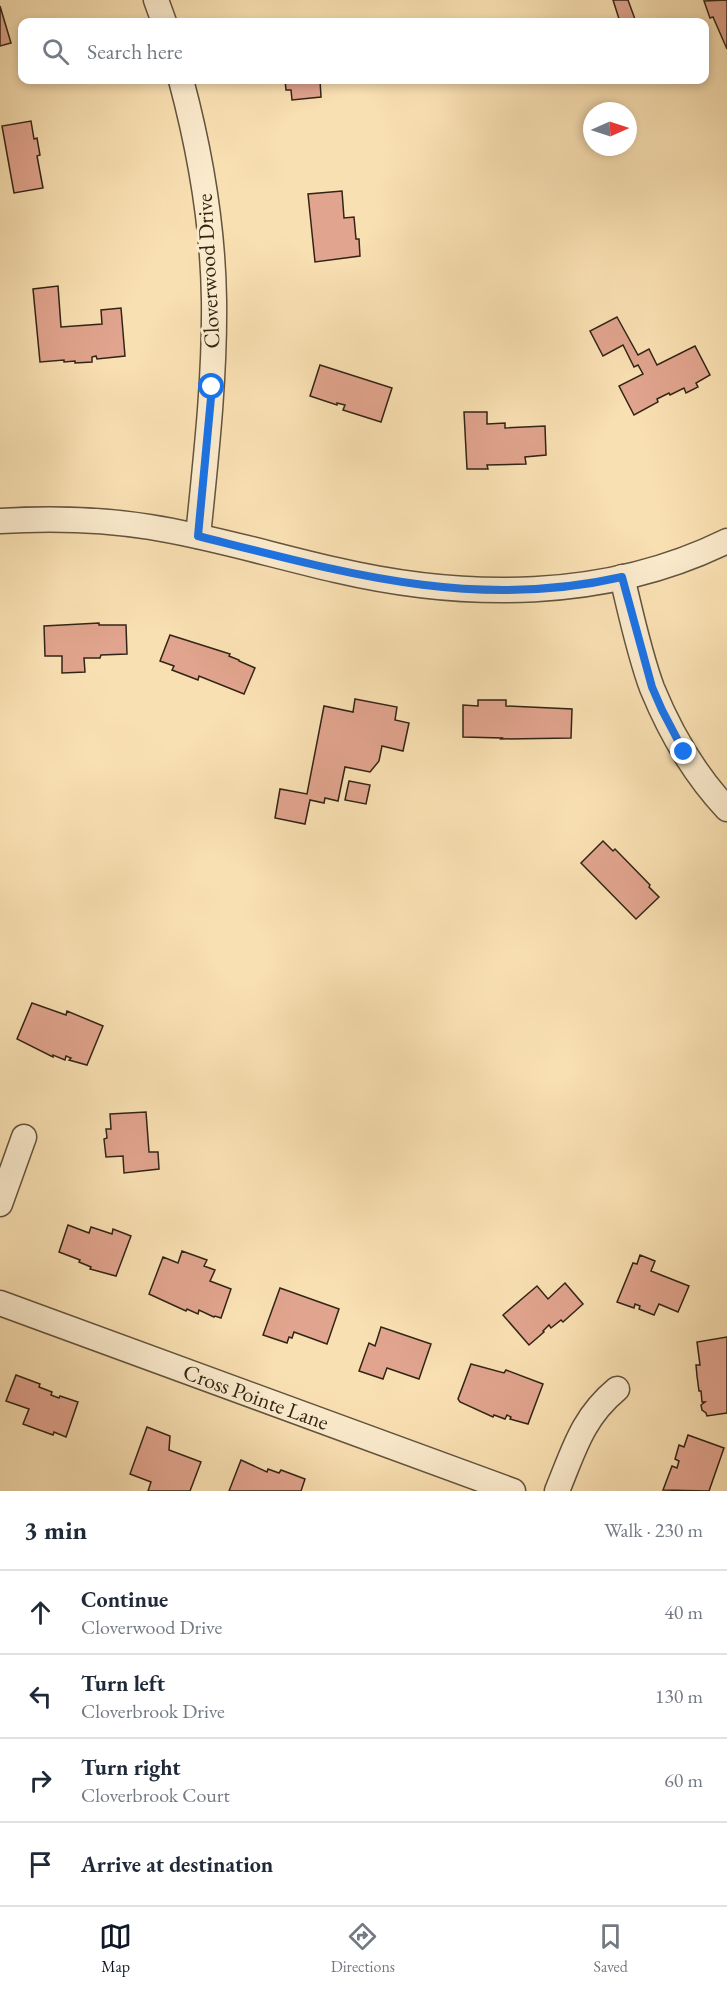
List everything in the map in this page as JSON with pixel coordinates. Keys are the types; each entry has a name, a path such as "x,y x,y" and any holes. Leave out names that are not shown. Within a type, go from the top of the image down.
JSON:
{"street":[{"path":"156,0 163,18"},
{"name":"Cloverwood Drive","path":"181,84 203,179 209,223 214,299 212,387 198,536"},
{"path":"0,521 93,520 151,527 198,536 338,571 449,589 506,591 538,590 622,577 662,566 727,541"},
{"path":"622,577 646,669 662,710 684,752 727,809"},
{"path":"0,1204 24,1137"},
{"name":"Cross Pointe Lane","path":"0,1303 513,1491"},
{"path":"557,1491 585,1425 601,1404 618,1389"}],"building":[{"path":"613,0 628,0 635,18 619,18"},
{"path":"727,0 727,49 713,17 710,18 704,1"},
{"path":"0,6 11,43 0,46"},
{"path":"285,84 320,84 321,97 292,100 291,90 286,90"},
{"path":"31,121 34,139 37,138 40,155 37,156 43,188 14,193 2,126"},
{"path":"342,191 344,218 354,217 360,256 315,262 308,194"},
{"path":"58,286 61,327 102,324 101,310 121,308 125,356 97,359 96,356 92,357 92,362 75,363 75,361 64,362 64,360 40,362 33,289"},
{"path":"617,317 638,355 649,349 657,365 695,346 710,375 696,383 698,387 686,393 684,388 670,395 669,393 634,415 619,386 643,374 638,365 634,367 623,345 603,356 590,331"},
{"path":"320,365 392,388 381,422 343,410 345,405 337,403 337,405 310,396"},
{"path":"464,412 487,412 487,424 505,423 505,428 545,426 546,455 525,457 526,464 487,465 488,469 467,469"},
{"path":"99,623 99,625 126,625 127,654 84,658 85,672 62,673 62,656 45,656 44,626"},
{"path":"170,635 230,654 229,656 255,668 244,694 199,676 198,680 172,670 174,666 160,661"},
{"path":"355,699 397,707 395,720 409,723 403,751 382,746 379,761 370,772 345,767 338,801 325,798 324,803 310,800 305,824 275,818 280,789 307,794 324,706 353,712"},
{"path":"478,700 506,700 506,706 572,709 571,738 463,737 463,705 478,706"},
{"path":"349,781 370,785 366,804 345,800"},
{"path":"603,841 613,851 615,849 659,897 636,919 581,863"},
{"path":"32,1003 66,1015 67,1011 103,1026 87,1065 69,1060 71,1058 66,1056 65,1060 53,1055 53,1057 17,1039"},
{"path":"146,1112 149,1152 158,1152 159,1169 124,1173 123,1156 106,1157 104,1139 107,1138 106,1129 111,1129 110,1114"},
{"path":"68,1225 89,1233 91,1227 112,1234 113,1229 131,1236 116,1276 90,1269 91,1267 79,1262 80,1260 59,1252"},
{"path":"182,1251 207,1260 204,1266 215,1270 210,1281 231,1289 221,1318 199,1310 198,1314 187,1309 186,1311 149,1294 163,1257 178,1263"},
{"path":"640,1255 655,1261 651,1271 689,1286 678,1312 659,1304 654,1315 639,1309 640,1306 635,1304 634,1308 617,1302 633,1263 637,1264"},
{"path":"565,1283 583,1304 563,1322 561,1320 551,1328 549,1325 529,1345 503,1315 537,1286 548,1299"},
{"path":"280,1288 339,1309 327,1344 294,1332 287,1343 263,1335"},
{"path":"381,1327 431,1344 419,1379 387,1368 383,1379 359,1371 369,1343 375,1346"},
{"path":"727,1337 727,1413 707,1416 702,1410 701,1405 705,1402 702,1402 701,1391 699,1391 696,1365 700,1365 697,1342"},
{"path":"471,1364 504,1373 506,1370 543,1384 528,1424 510,1419 511,1417 507,1415 505,1419 494,1415 493,1417 460,1402 458,1399"},
{"path":"16,1375 40,1384 39,1387 52,1392 51,1395 78,1402 66,1437 54,1432 53,1435 23,1424 29,1409 6,1401"},
{"path":"147,1427 170,1436 169,1450 201,1462 190,1491 148,1491 151,1482 130,1474"},
{"path":"688,1435 724,1448 709,1491 663,1490 672,1466 677,1468 679,1461 675,1459 679,1445 684,1447"},
{"path":"241,1460 267,1472 268,1469 279,1473 281,1470 305,1479 301,1491 229,1491"}],"route":[{"path":"212,387 198,536 338,571 449,589 538,590 622,577 652,687 684,752"}]}
